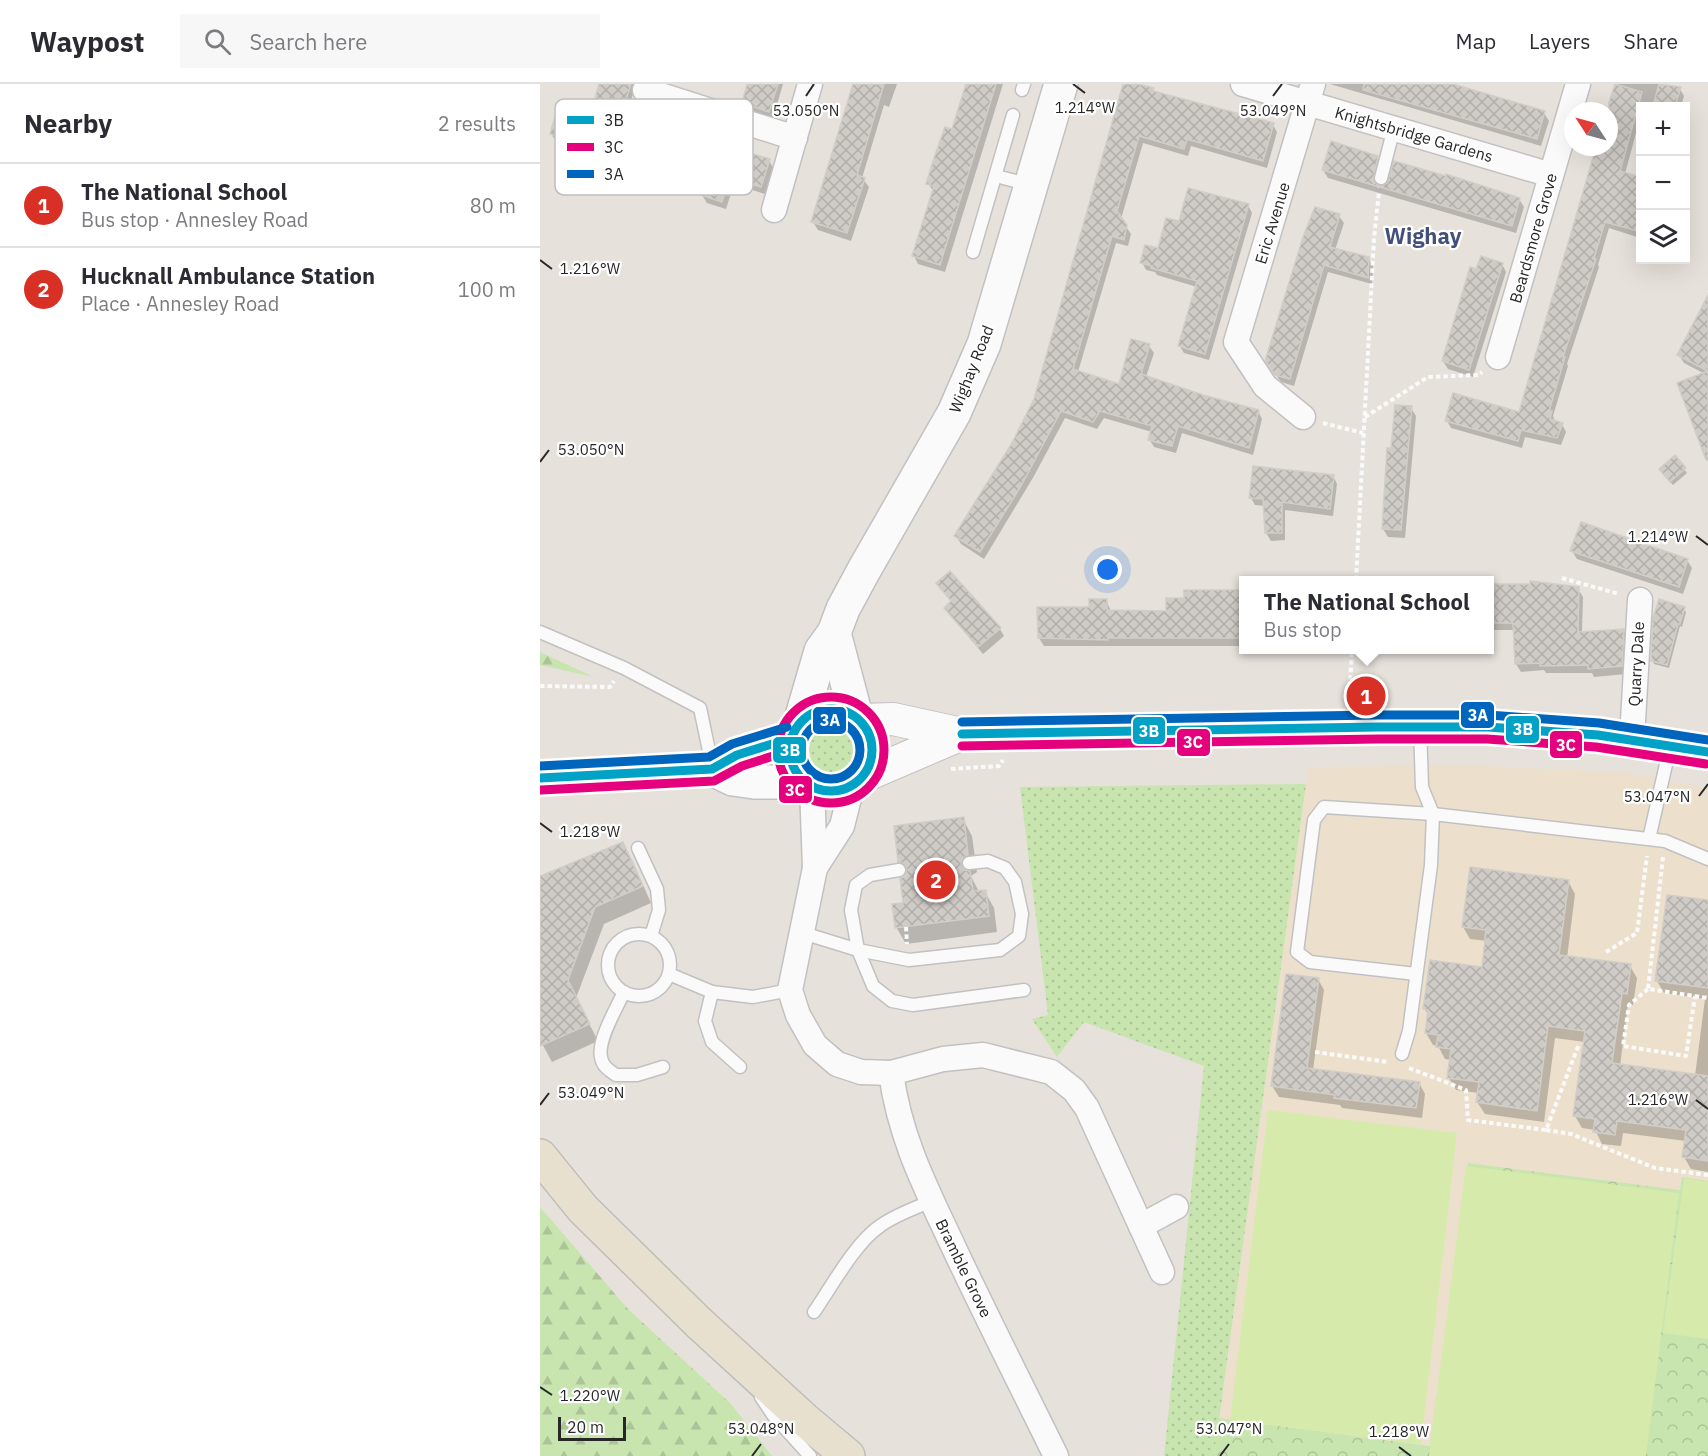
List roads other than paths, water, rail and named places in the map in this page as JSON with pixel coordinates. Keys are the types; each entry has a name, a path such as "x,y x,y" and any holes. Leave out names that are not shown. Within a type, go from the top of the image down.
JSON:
{"main road":[{"name":"Wighay Road","path":"795,730 821,651 834,633 843,609 864,570 958,403 984,344 1061,84"},
{"path":"795,730 789,748 791,762 795,771 808,784 822,791 837,792 858,781 871,763 873,748 870,733 859,718 834,633"},
{"path":"540,778 712,769 737,754 795,730 811,713 826,708 842,709 859,718"},
{"path":"712,769 733,779 808,784"},
{"path":"540,1156 583,1209 733,1354 848,1456"}],"street":[{"path":"774,210 810,84"},
{"name":"Knightsbridge Gardens","path":"1243,84 1310,93 1395,128 1551,175"},
{"name":"Beardsmore Grove","path":"1498,357 1578,84"},
{"path":"645,90 681,92 698,99"},
{"name":"Eric Avenue","path":"1303,417 1264,386 1236,342 1310,93"},
{"path":"753,121 795,138"},
{"name":"Quarry Dale","path":"1632,738 1640,600"},
{"path":"859,718 893,718 962,734 1420,725 1555,730 1632,738 1708,752"},
{"path":"815,868 842,826 858,781 962,734"},
{"path":"808,784 815,868 790,990 806,1031 825,1056 848,1070 891,1073 943,1059 983,1055 1051,1072 1074,1090 1087,1108 1162,1272"},
{"name":"Bramble Grove","path":"891,1073 901,1128 915,1166 1056,1456"},
{"path":"1141,1226 1176,1207"}],"lane":[{"path":"973,252 1013,115"},
{"path":"1381,178 1395,128"},
{"path":"996,176 1031,185"},
{"path":"540,632 624,668 700,708 709,743 712,769"},
{"path":"1401,1059 1409,1031 1431,866 1433,814 1422,787 1420,725"},
{"path":"1649,839 1671,744"},
{"path":"1416,975 1310,962 1298,952 1314,820 1324,807 1433,814 1665,841 1708,858"},
{"path":"638,848 657,889 659,910 651,936"},
{"path":"803,933 858,950 909,960 1000,950 1019,936 1022,914 1015,882 1005,868 988,861 969,863"},
{"path":"899,870 870,875 856,885 851,910 858,950 873,986 892,1001 913,1005 1024,990"},
{"path":"632,934 651,936 665,947 670,965 669,974 665,982 651,994 642,996 624,992 611,979 608,960 611,951 616,944 632,934"},
{"path":"669,974 712,992 753,997 790,990"},
{"path":"624,992 604,1038 600,1055 605,1066 616,1075 636,1075 663,1067"},
{"path":"712,992 705,1021 712,1042 740,1067"},
{"path":"814,1312 868,1236 881,1225 932,1201"},
{"path":"733,1354 773,1415 810,1456"}],"place":[{"name":"The National School","path":"1366,696"},
{"name":"Hucknall Ambulance Station","path":"936,880"}],"district":[{"name":"Wighay","path":"1423,235"}]}
